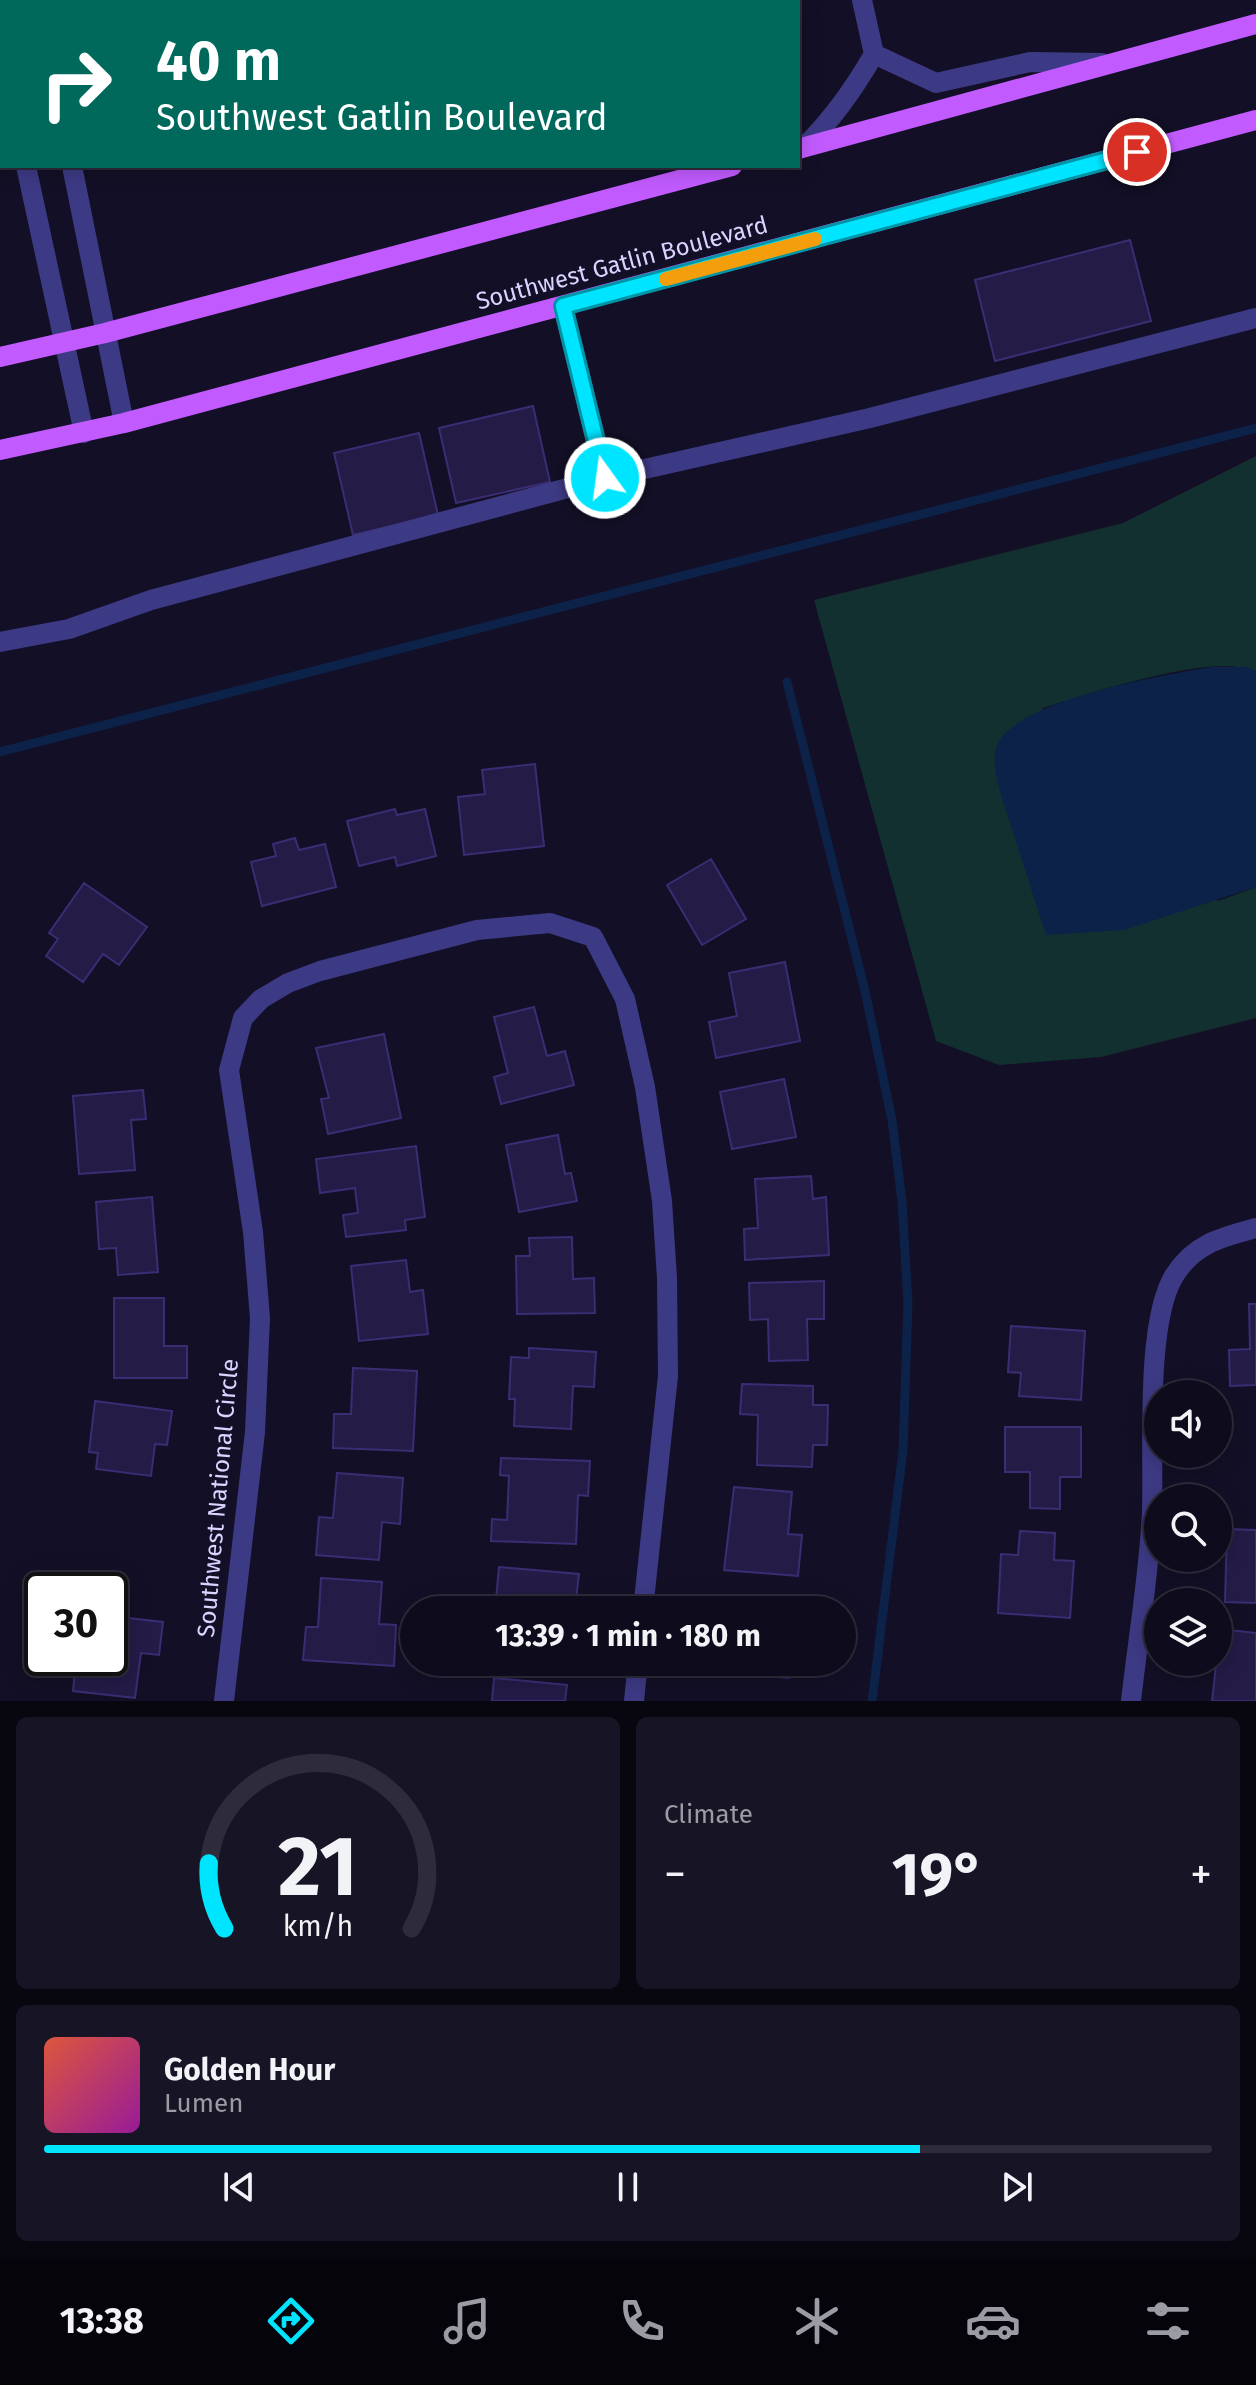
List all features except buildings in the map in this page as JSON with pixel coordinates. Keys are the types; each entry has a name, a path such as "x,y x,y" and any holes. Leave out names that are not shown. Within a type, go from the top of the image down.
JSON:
{"main road":[{"path":"801,148 1256,24"},
{"name":"Southwest Gatlin Boulevard","path":"0,450 124,423 1256,120"},
{"path":"0,357 105,333 724,168"}],"street":[{"path":"801,148 830,122 874,54 862,0"},
{"path":"874,54 936,83 1030,62 1113,63"},
{"path":"26,168 84,433"},
{"path":"72,168 124,423"},
{"path":"563,306 605,478"},
{"path":"0,642 69,629 151,600 605,478 870,418 1256,318"},
{"name":"Southwest National Circle","path":"224,1701 255,1432 260,1318 253,1232 229,1070 243,1018 261,999 309,975 477,930 550,923 593,937 625,999 645,1087 662,1201 667,1278 668,1376 644,1596"},
{"path":"1131,1701 1152,1515 1160,1307 1175,1274 1207,1242 1256,1228"},
{"path":"634,1701 637,1676"}],"green space":[{"path":"1256,456 1256,671 1210,667 1181,671 1119,685 1042,708 1218,901 1256,887 1256,1018 1101,1057 999,1065 936,1041 814,600 1123,523"}],"water":[{"path":"1211,667 1247,667 1256,671 1256,887 1124,930 1046,935 997,780 995,751 1005,733 1026,718 1090,693"}],"waterway":[{"path":"0,752 1256,428"},
{"path":"787,682 865,991 892,1120 902,1202 908,1303 903,1451 872,1701"}],"slow traffic":[{"path":"666,279 815,239"}],"route":[{"path":"605,478 563,306 1137,152"}]}
